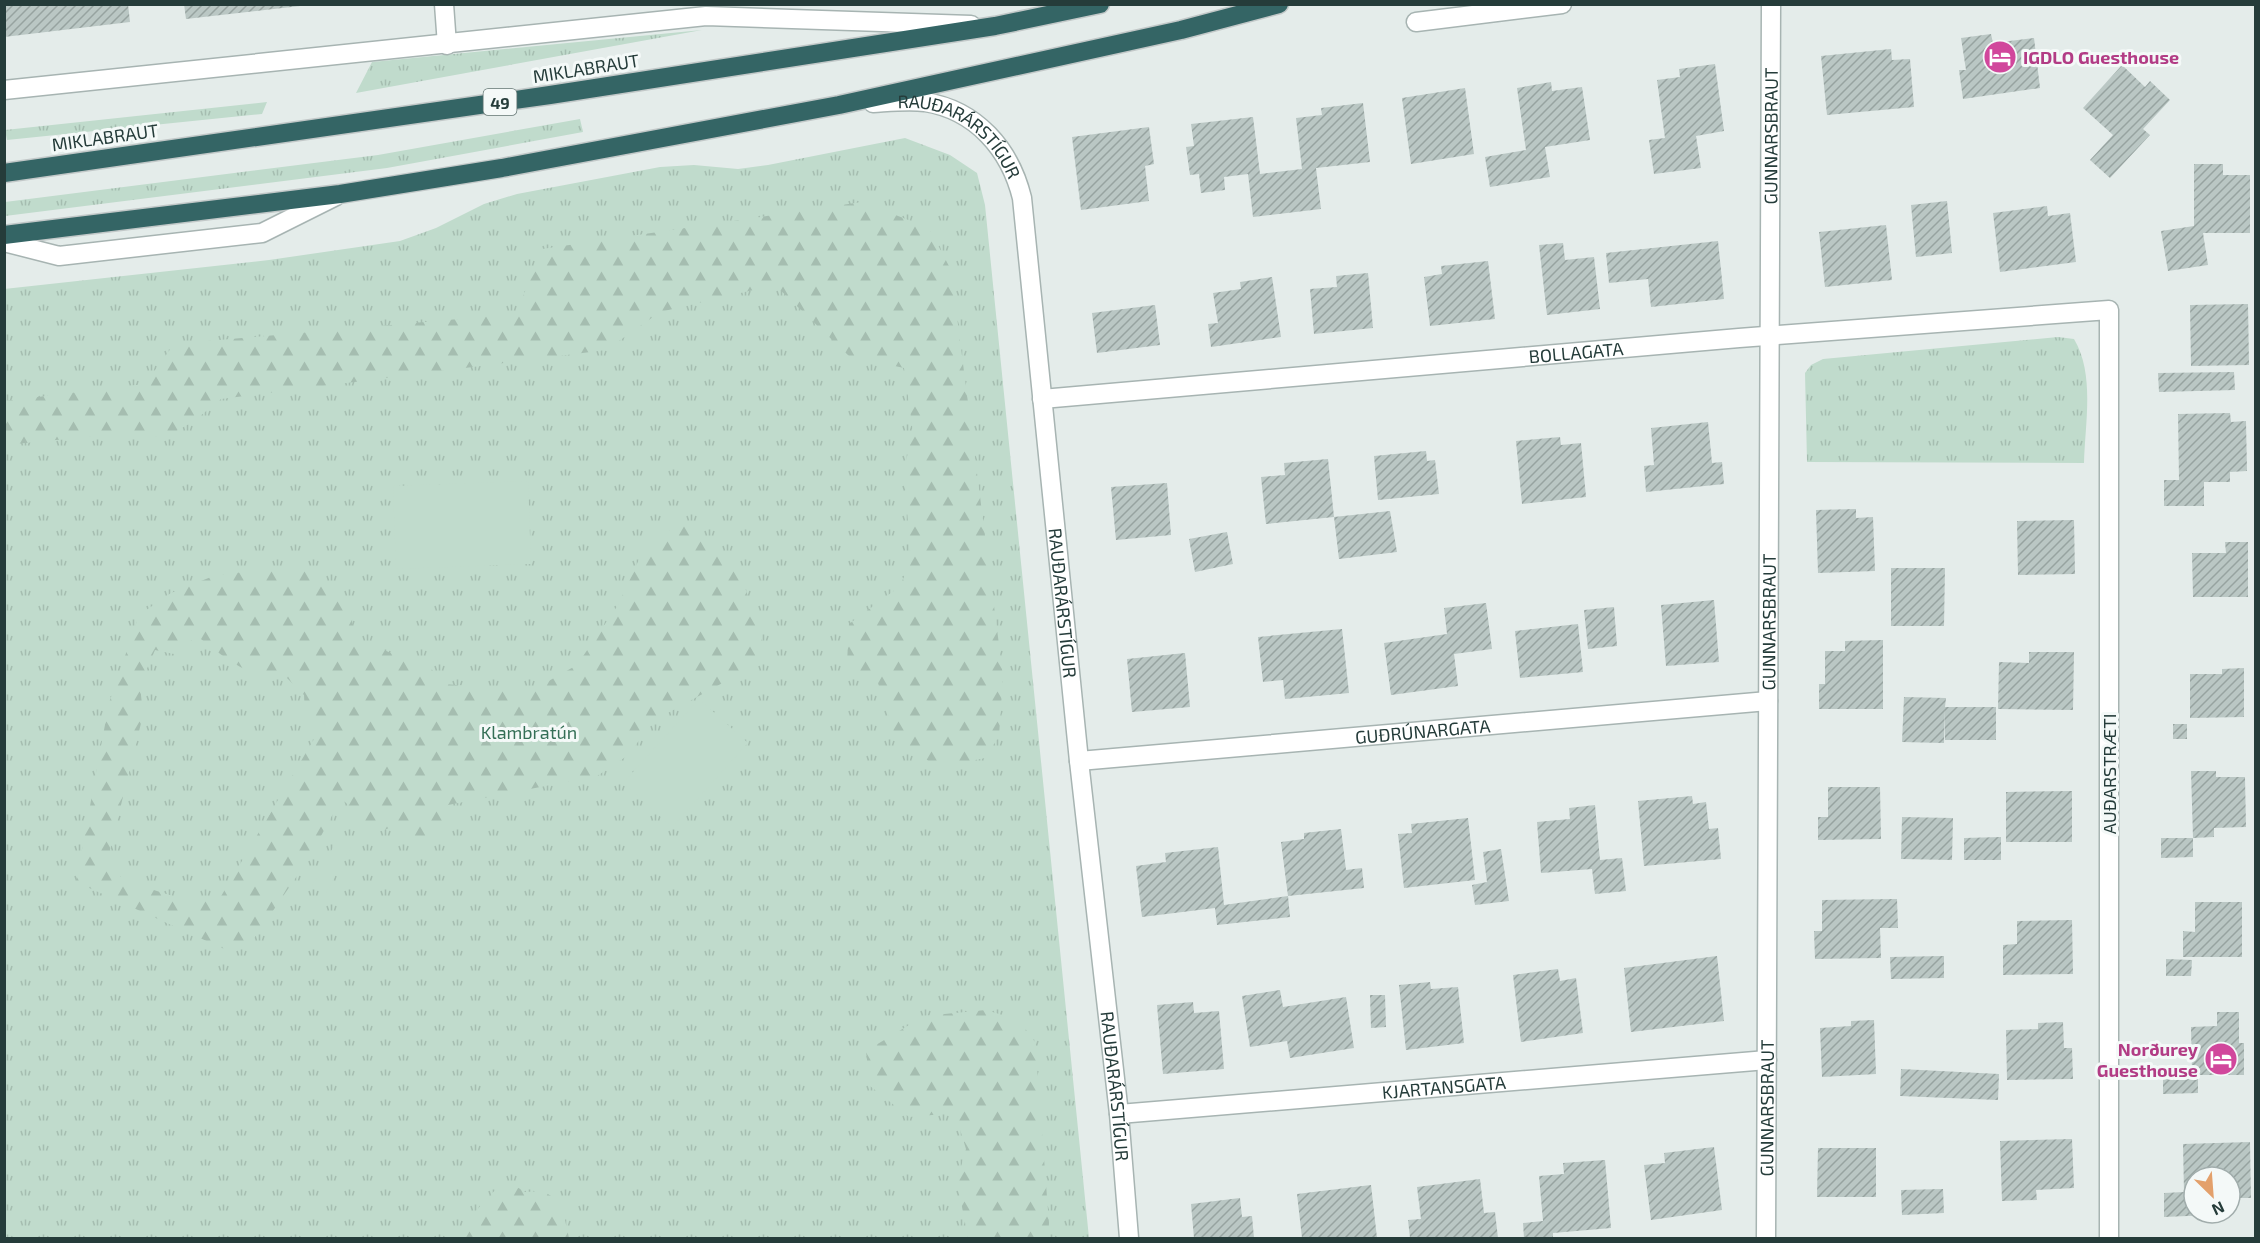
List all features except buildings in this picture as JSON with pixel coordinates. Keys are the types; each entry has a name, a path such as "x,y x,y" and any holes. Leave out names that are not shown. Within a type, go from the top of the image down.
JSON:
{"highway":[{"name":"MIKLABRAUT","path":"4,173 549,96 995,26 1100,4"},
{"path":"4,235 340,194 502,168 839,105 1181,30 1279,4"}],"street":[{"path":"444,4 447,45"},
{"path":"1416,22 1562,4"},
{"name":"GUNNARSBRAUT","path":"1766,1239 1771,4"},
{"path":"4,90 706,16 995,26"},
{"name":"RAUÐARÁRSTÍGUR","path":"839,105 925,102 947,108 968,118 986,131 1009,161 1022,198 1079,761 1119,1114 1129,1239"},
{"path":"4,242 59,256 262,233 340,194"},
{"name":"BOLLAGATA","path":"1042,399 1770,336 2109,310"},
{"name":"AUÐARSTRÆTI","path":"2109,310 2109,1239"},
{"name":"GUÐRÚNARGATA","path":"1079,761 1768,700"},
{"name":"KJARTANSGATA","path":"1119,1114 1767,1060"}],"green space":[{"path":"702,30 356,93 372,62"},
{"path":"267,102 262,114 7,140 5,130"},
{"path":"580,119 583,132 387,168 5,216 5,202 378,155"},
{"name":"Klambratún","path":"905,138 950,155 977,173 985,205 1089,1238 5,1238 4,289 269,260 400,241 436,228 484,204 517,194 660,167 694,165 738,169 768,165"},
{"path":"862,202 929,228 951,270 1003,676 999,736 985,758 937,768 894,733 878,683 847,663 849,624 899,587 911,563 904,469 913,432 904,368 849,356 775,285 660,312 606,350 221,399 194,421 166,437 107,435 5,445 5,401 145,384 174,344 516,314 542,249"},
{"path":"2058,337 2074,339 2085,368 2087,399 2084,463 1807,462 1805,373 1811,365 1823,359"},
{"path":"528,481 531,564 396,569 393,486"},
{"path":"684,524 736,560 768,658 655,720 627,756 597,776 448,805 448,825 433,840 416,838 409,827 400,824 381,831 363,826 354,809 341,799 308,860 248,947 231,952 76,882 109,703 139,615 171,593 216,575 293,567 321,577 352,619 353,636 393,654 409,652 428,665 444,684 531,691 577,665 618,605 648,540","holes":["197,636 238,666 259,674 287,678 304,695 305,716 317,734 220,898 195,903 122,880 110,850 143,715 140,685 155,650 174,654"]},
{"path":"699,699 748,743 672,827 623,783"},
{"path":"337,840 351,847 326,893 312,886"},
{"path":"986,1010 1019,1020 1035,1042 1049,1223 1048,1238 968,1238 957,1181 966,1149 955,1113 909,1117 870,1086 866,1051 924,1016"},
{"path":"507,1181 525,1192 543,1191 556,1199 563,1211 569,1238 460,1238 479,1207"}],"place":[{"name":"IGDLO Guesthouse","path":"2000,57"},
{"name":"Norðurey Guesthouse","path":"2221,1059"}]}
